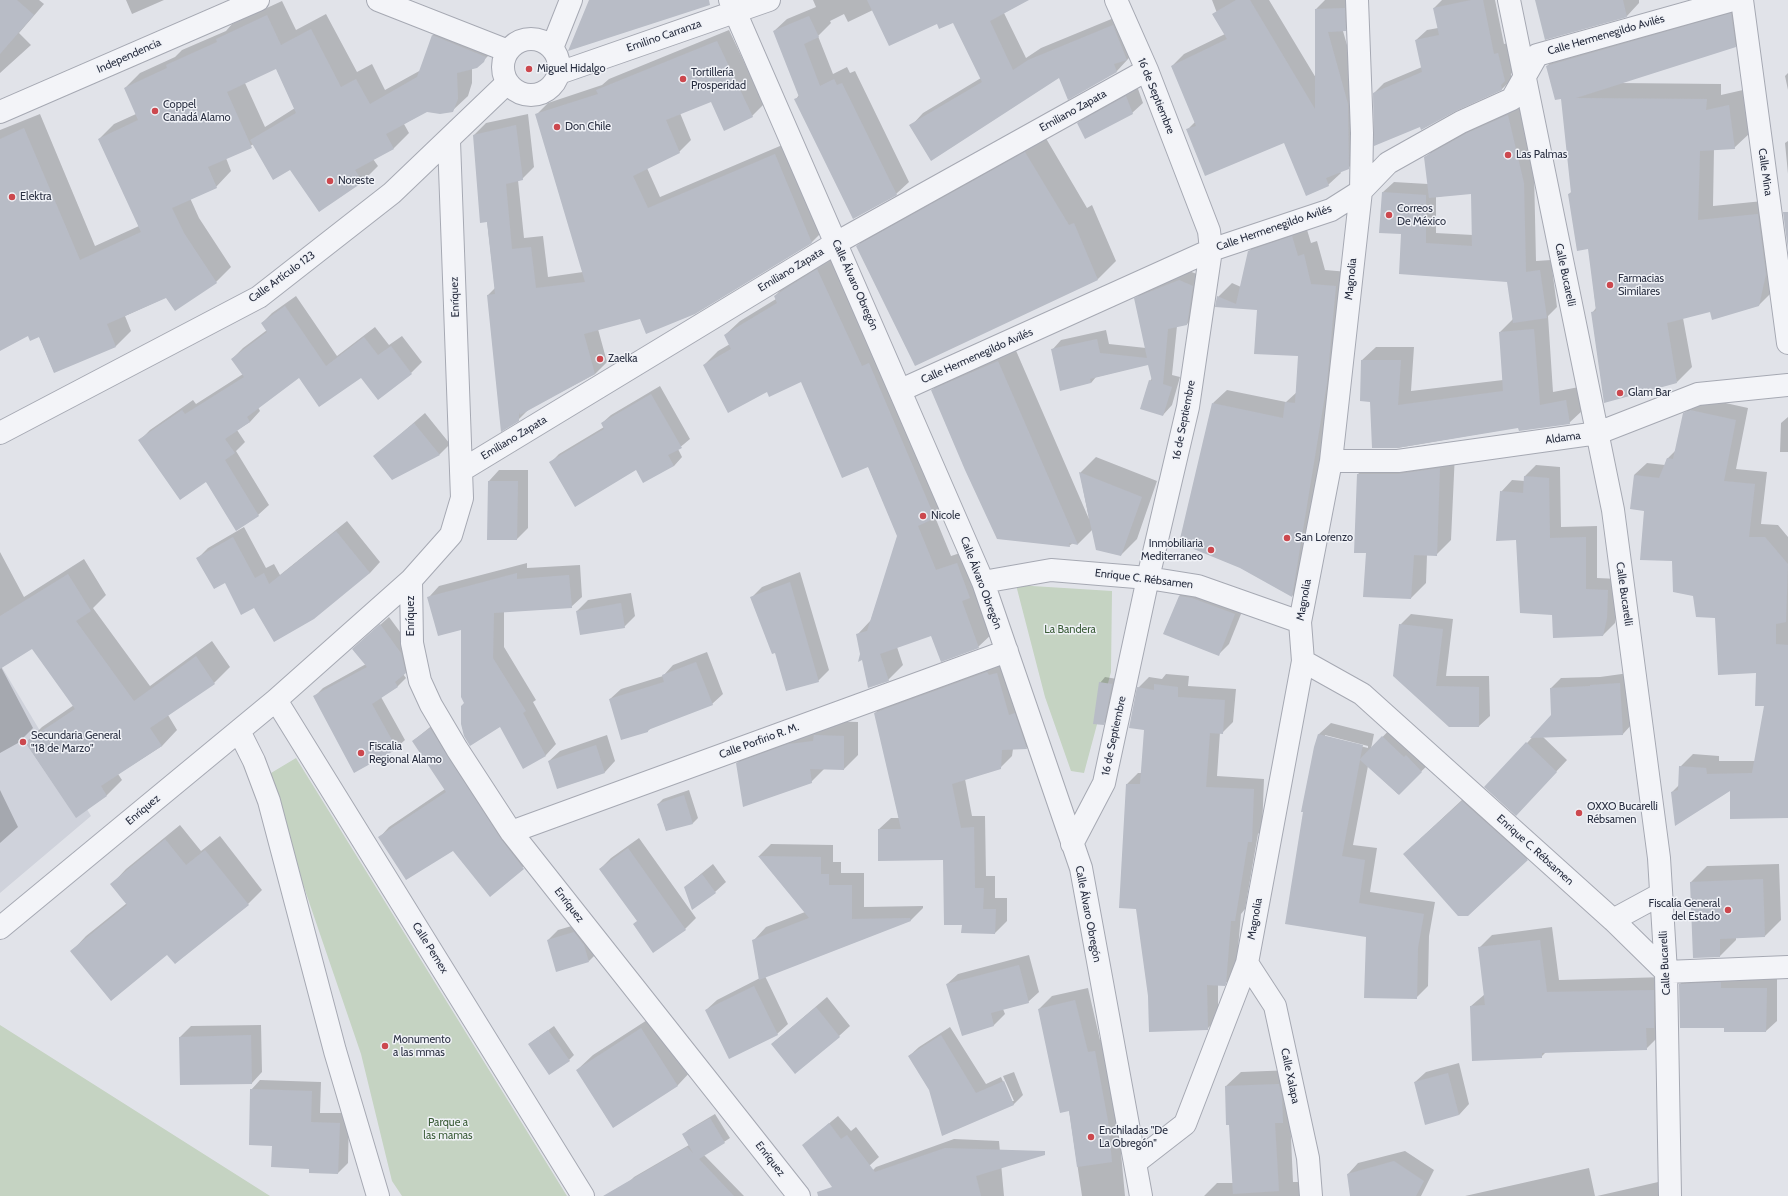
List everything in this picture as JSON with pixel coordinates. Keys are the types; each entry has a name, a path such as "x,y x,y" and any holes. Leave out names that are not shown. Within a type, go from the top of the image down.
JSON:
{"street":[{"name":"Independencia","path":"0,112 258,0"},
{"path":"378,0 508,51"},
{"path":"552,48 571,0"},
{"name":"Emilino Carranza","path":"559,73 732,6 769,0"},
{"name":"16 de Septiembre","path":"1072,844 1104,783 1148,578 1188,407 1211,250 1208,231 1147,70 1116,0"},
{"name":"Magnolia","path":"1136,1162 1185,1124 1247,963 1303,661 1300,622 1331,461 1361,190 1362,133 1358,0"},
{"name":"Calle Bucarelli","path":"1509,0 1613,510 1660,858 1666,972 1670,1196"},
{"name":"Calle Hermenegildo Avilés","path":"901,390 1211,250 1331,210 1361,190 1388,163 1461,122 1512,99 1537,55 1733,0"},
{"name":"Calle Mina","path":"1742,0 1788,343"},
{"name":"Calle Álvaro Obregón","path":"732,6 901,390 983,582 1007,651 1081,868 1136,1162 1140,1196"},
{"path":"538,40 552,48 558,60 559,73 550,87 536,95 520,93 507,83 503,72 504,61 508,51 521,41 538,40"},
{"name":"Emiliano Zapata","path":"462,470 836,243 1147,70"},
{"name":"Calle Artículo 123","path":"0,433 259,297 392,193 449,141 507,83"},
{"name":"Enríquez","path":"0,928 276,700 411,580 451,535 462,498 462,470 449,141"},
{"name":"Aldama","path":"1331,461 1398,461 1598,434 1698,394 1788,385"},
{"name":"Enrique C. Rébsamen","path":"983,582 1051,570 1148,578 1198,586 1300,622"},
{"name":"Enríquez","path":"411,580 412,643 420,680 438,718 511,832 799,1196"},
{"name":"Calle Porfirio R. M.","path":"511,832 1007,651"},
{"name":"Enrique C. Rébsamen","path":"1303,661 1362,694 1613,920 1666,972"},
{"name":"Calle Pemex","path":"276,700 583,1196"},
{"path":"239,731 254,761 269,801 335,1051 378,1196"},
{"path":"1613,920 1661,894"},
{"name":"Calle Xalapa","path":"1247,963 1275,1006 1308,1158 1311,1196"},
{"path":"1666,972 1788,967"}],"shaded area":[{"name":"Secundaria General \"18 de Marzo\"","path":"0,664 91,816 0,893"}],"green space":[{"name":"La Bandera","path":"1016,585 1112,591 1111,672 1084,773 1071,771 1045,697"},
{"name":"Parque a las mamas","path":"296,758 567,1196 402,1196 392,1181 361,1054 266,776"},
{"path":"0,1025 270,1196 0,1196"}],"building":[{"path":"0,0 17,0 34,15 0,54"},
{"path":"589,0 709,0 710,5 568,51"},
{"path":"867,0 1029,0 990,21 1013,70 1028,60 1113,25 1127,60 1114,64 1117,72 1068,100 1059,78 931,161 909,125 982,82 953,23 939,29 937,24 889,46"},
{"path":"1236,0 1250,0 1315,109 1315,9 1345,8 1346,31 1328,32 1348,104 1349,169 1326,178 1329,186 1306,196 1284,143 1205,176 1186,129 1196,126 1171,66 1227,39 1212,14"},
{"path":"1471,0 1483,0 1494,54 1498,53 1505,81 1501,85 1502,90 1456,111 1421,130 1420,127 1374,146 1373,93 1422,72 1415,40 1439,35 1433,8"},
{"path":"1535,0 1623,0 1627,17 1545,40"},
{"path":"1731,13 1736,47 1576,98 1707,99 1706,110 1729,105 1735,149 1700,151 1698,220 1758,214 1766,274 1759,306 1712,320 1710,312 1667,323 1677,383 1604,403 1591,312 1596,311 1588,249 1577,251 1568,194 1571,193 1561,99 1555,100 1546,66"},
{"path":"267,15 281,45 311,29 341,87 356,79 370,104 417,77 432,35 486,57 484,62 477,68 457,73 458,99 453,112 440,114 427,112 386,134 394,149 355,170 363,182 319,212 290,170 273,180 250,140 296,113 276,69 227,92 252,148 208,167 217,188 172,208 184,233 217,283 175,311 166,298 107,324 116,347 54,373 39,337 30,341 28,336 0,351 0,139 24,128 80,260 141,232 98,139 138,120 124,88 167,68 166,65 217,42 216,39"},
{"path":"809,16 819,37 804,44 820,86 834,79 837,85 842,83 897,195 853,219 794,99 799,97 773,31"},
{"path":"717,41 753,117 724,131 711,102 666,120 680,153 633,176 648,208 775,154 812,243 695,314 646,334 640,319 584,334 595,374 520,415 519,412 519,421 501,432 487,295 495,294 487,222 480,223 473,135 516,125 523,180 506,184 512,249 531,247 536,288 585,282 535,114 598,94 596,90"},
{"path":"1126,96 1133,114 1085,139 1077,123"},
{"path":"1508,115 1524,183 1526,272 1540,270 1547,318 1513,323 1507,282 1399,274 1401,234 1379,233 1382,192 1426,195 1426,243 1472,246 1471,194 1429,198 1424,157 1467,133"},
{"path":"1025,152 1069,225 1074,223 1098,280 915,366 856,246"},
{"path":"1783,212 1788,212 1788,249"},
{"path":"1292,236 1298,256 1304,254 1311,284 1336,286 1327,383 1292,597 1240,568 1179,543 1212,403 1283,418 1285,402 1295,403 1298,356 1254,354 1257,310 1215,307 1217,296 1236,304 1248,251"},
{"path":"817,269 862,366 869,363 935,518 918,526 936,570 957,563 970,598 962,601 979,648 941,662 931,636 880,654 889,681 868,688 862,660 858,662 860,654 856,634 867,631 897,536 868,467 842,478 801,382 769,397 767,392 728,413 703,365 731,349 724,335 777,303 774,296"},
{"path":"1179,280 1193,286 1187,325 1168,329 1163,384 1172,387 1163,416 1140,409 1149,380 1152,381 1148,365 1090,379 1091,383 1060,391 1051,349 1097,339 1100,353 1147,358 1134,298"},
{"path":"285,306 326,366 364,337 378,355 391,346 412,374 378,400 361,378 319,407 299,378 247,417 250,422 225,439 235,453 225,460 259,516 236,531 206,482 180,500 138,440 182,410 185,414 244,377 231,359 267,332 261,323"},
{"path":"1534,329 1540,405 1566,400 1570,424 1519,431 1518,428 1397,448 1372,448 1370,402 1360,401 1361,360 1401,360 1398,405 1503,391 1499,332"},
{"path":"998,361 1078,545 1069,543 1070,547 997,539 965,470 931,390"},
{"path":"651,394 682,448 668,455 674,466 643,483 636,470 575,507 549,462 604,429 601,423"},
{"path":"1690,410 1736,420 1724,481 1755,484 1749,537 1765,537 1788,564 1786,622 1776,624 1776,644 1788,645 1788,818 1730,819 1730,791 1675,826 1671,792 1678,790 1679,766 1706,768 1707,774 1752,773 1764,706 1755,706 1756,673 1718,675 1715,618 1696,617 1693,596 1673,592 1672,561 1640,560 1644,511 1630,509 1634,475 1659,478 1667,458 1673,459 1683,413"},
{"path":"414,423 440,455 392,480 373,456"},
{"path":"1440,468 1437,556 1414,555 1411,599 1363,597 1366,553 1354,553 1357,474 1398,474"},
{"path":"1079,472 1142,497 1121,556 1096,550"},
{"path":"1524,476 1549,478 1550,538 1586,537 1586,589 1608,590 1607,618 1603,636 1553,638 1552,615 1520,613 1516,540 1496,541 1500,491 1523,493"},
{"path":"488,481 518,481 517,540 487,540"},
{"path":"336,531 370,573 314,619 274,642 254,608 241,615 225,583 214,589 196,558 233,537 255,578 264,573 269,584"},
{"path":"517,573 517,579 569,575 572,608 494,613 493,658 526,711 523,713 546,756 523,769 500,727 470,746 464,736 461,724 461,706 464,703 461,697 461,630 438,636 427,597"},
{"path":"68,574 91,611 76,621 134,701 196,656 215,684 150,728 162,746 101,786 107,796 76,818 25,742 75,709 32,649 0,669 0,616"},
{"path":"790,582 819,682 786,691 775,653 772,654 750,597"},
{"path":"1179,596 1192,598 1235,614 1219,656 1163,634"},
{"path":"621,603 625,628 580,635 576,611"},
{"path":"380,624 401,653 406,673 395,682 398,687 372,704 397,749 354,773 313,696 367,667 352,649"},
{"path":"1399,624 1443,629 1436,686 1479,687 1479,727 1449,727 1393,676"},
{"path":"696,662 713,705 648,730 648,732 621,740 609,699 664,682 662,675"},
{"path":"987,672 989,675 997,673 1009,715 1015,713 1027,749 1002,750 1001,769 952,784 961,828 974,827 975,888 984,888 983,909 996,909 995,934 961,933 962,925 944,925 943,860 878,861 878,829 901,829 874,713"},
{"path":"1099,682 1112,684 1104,725 1093,724"},
{"path":"1620,683 1623,735 1530,738 1551,715 1550,688"},
{"path":"1154,684 1178,687 1178,697 1225,700 1223,734 1210,733 1206,787 1254,789 1252,842 1248,842 1235,921 1231,921 1226,984 1225,986 1207,985 1208,1030 1149,1032 1148,996 1136,909 1119,908 1126,784 1140,784 1144,730 1129,728 1137,687 1154,690"},
{"path":"430,728 501,839 524,869 490,897 453,851 406,880 378,837 446,792 412,741"},
{"path":"1318,734 1363,745 1360,759 1382,736 1404,757 1406,755 1422,772 1399,795 1360,760 1342,856 1365,860 1359,903 1424,914 1418,948 1417,999 1364,998 1366,937 1285,924 1303,812 1301,812"},
{"path":"814,735 844,736 844,770 810,769 812,783 743,807 736,763 788,744 813,741"},
{"path":"1526,742 1557,772 1516,816 1484,787"},
{"path":"596,745 605,773 557,789 548,761"},
{"path":"684,795 693,824 666,831 657,804"},
{"path":"1462,801 1528,860 1468,916 1458,916 1403,854"},
{"path":"165,839 186,865 205,850 249,905 175,964 167,955 111,1001 70,951 127,905 110,884"},
{"path":"628,848 686,930 653,953 633,924 637,921 599,869"},
{"path":"758,856 821,857 821,874 829,874 829,885 852,885 852,919 910,918 911,921 759,980 752,940 809,918"},
{"path":"702,874 716,893 692,910 684,887"},
{"name":"Fiscalía General del Estado","path":"1763,879 1765,937 1720,939 1720,957 1693,958 1690,882"},
{"path":"574,932 584,945 589,962 556,972 547,940"},
{"path":"1540,940 1547,992 1654,990 1654,1028 1646,1028 1647,1050 1542,1053 1542,1058 1472,1061 1470,1006 1485,1005 1478,947"},
{"path":"1019,965 1029,1003 991,1013 994,1026 962,1036 946,984"},
{"path":"1721,982 1721,988 1767,988 1766,1032 1724,1032 1724,1028 1680,1028 1679,984"},
{"path":"754,986 778,1035 729,1059 705,1010"},
{"path":"1075,1000 1088,1052 1095,1051 1108,1121 1112,1162 1077,1167 1069,1111 1060,1113 1038,1009"},
{"path":"816,1007 840,1037 795,1074 771,1044"},
{"path":"641,1028 678,1086 613,1128 576,1070"},
{"path":"548,1030 570,1061 549,1075 528,1044"},
{"path":"251,1035 252,1084 180,1085 179,1037"},
{"path":"941,1035 976,1093 1004,1081 1014,1105 942,1136 929,1090 908,1056"},
{"path":"1448,1073 1459,1115 1425,1125 1414,1082"},
{"path":"1279,1084 1282,1096 1283,1123 1275,1123 1279,1191 1233,1194 1229,1125 1226,1125 1225,1086"},
{"path":"250,1089 312,1091 311,1122 340,1123 338,1174 309,1173 309,1169 271,1167 272,1146 249,1145"},
{"path":"710,1118 725,1143 699,1159 734,1196 603,1196 687,1147 693,1153 682,1134"},
{"path":"829,1123 841,1139 847,1135 875,1172 945,1148 1045,1151 1045,1155 976,1176 981,1196 818,1196 817,1192 832,1187 802,1145"},
{"path":"1394,1161 1424,1181 1416,1196 1350,1196 1347,1174"}],"place":[{"name":"Miguel Hidalgo","path":"529,69"},
{"name":"Tortillería Prosperidad","path":"683,79"},
{"name":"Coppel Canadá Alamo","path":"155,111"},
{"name":"Don Chile","path":"557,127"},
{"name":"Las Palmas","path":"1508,155"},
{"name":"Noreste","path":"330,181"},
{"name":"Elektra","path":"12,197"},
{"name":"Correos De México","path":"1389,215"},
{"name":"Farmacias Similares","path":"1610,285"},
{"name":"Zaelka","path":"600,359"},
{"name":"Glam Bar","path":"1620,393"},
{"name":"Nicole","path":"923,516"},
{"name":"San Lorenzo","path":"1287,538"},
{"name":"Inmobiliaria Mediterraneo","path":"1211,550"},
{"name":"Secundaria General \"18 de Marzo\"","path":"23,742"},
{"name":"Fiscalia Regional Alamo","path":"361,753"},
{"name":"OXXO Bucarelli Rébsamen","path":"1579,813"},
{"name":"Fiscalía General del Estado","path":"1728,910"},
{"name":"Monumento a las mmas","path":"385,1046"},
{"name":"Enchiladas \"De La Obregón\"","path":"1091,1137"}]}
